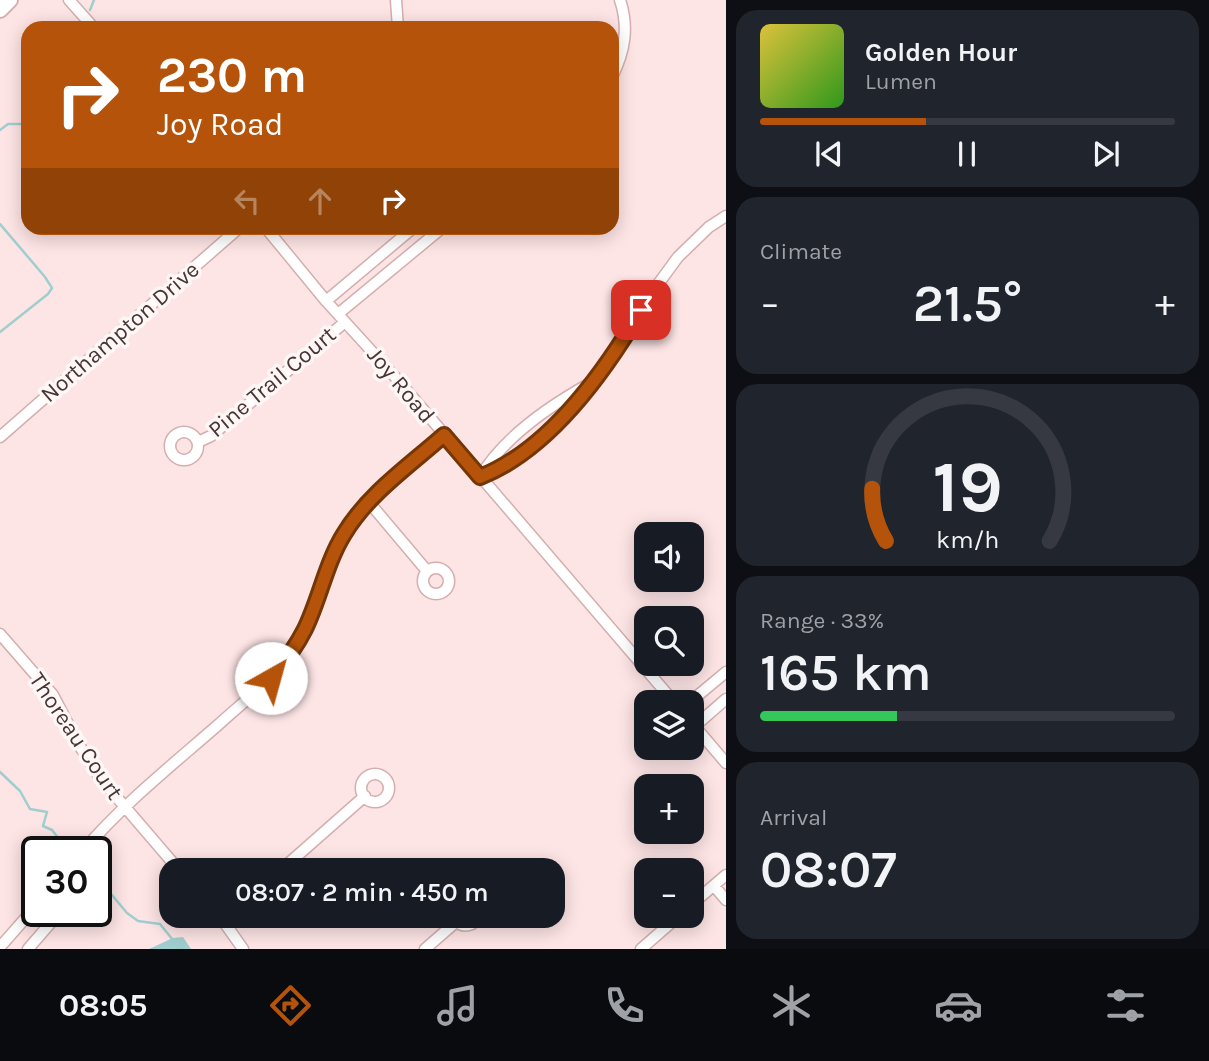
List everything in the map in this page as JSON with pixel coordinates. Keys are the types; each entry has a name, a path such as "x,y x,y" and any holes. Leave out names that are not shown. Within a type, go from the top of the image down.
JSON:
{"main road":[{"path":"0,10 10,0"}],"street":[{"path":"69,0 88,21"},
{"path":"396,0 398,21"},
{"path":"619,61 625,34 620,0"},
{"path":"480,477 502,468 571,411 617,351 653,290 678,257 709,227 726,216"},
{"name":"Northampton Drive","path":"0,436 231,235"},
{"name":"Joy Road","path":"272,235 664,690"},
{"path":"326,301 405,235"},
{"name":"Pine Trail Court","path":"198,442 211,436 341,318 382,277 433,235"},
{"path":"401,238 412,252"},
{"path":"370,263 382,277"},
{"path":"480,477 491,457 561,399 591,383"},
{"path":"97,836 124,806 256,692 282,665 305,628 338,544 356,514 444,435"},
{"path":"368,501 427,571"},
{"name":"Thoreau Court","path":"0,634 52,695 90,764 169,858"},
{"path":"704,690 726,672"},
{"path":"704,716 726,699"},
{"path":"704,737 726,763"},
{"path":"295,858 365,796"},
{"path":"704,894 726,875"},
{"path":"714,886 726,900"},
{"path":"0,947 21,923"},
{"path":"27,949 47,927"},
{"path":"231,928 243,949"},
{"path":"425,949 446,928"},
{"path":"641,949 665,928"}],"water":[{"path":"183,937 191,949 149,949 173,938"}],"waterway":[{"path":"90,10 94,0"},
{"path":"0,130 8,124 21,124"},
{"path":"0,224 52,288 0,332"},
{"path":"0,772 20,791 30,809 47,812 43,826 57,836"},
{"path":"112,895 127,913 138,921 160,924 173,940"}],"route":[{"path":"271,678 295,647 311,614 331,558 356,514 368,501 444,435 480,477 502,468 571,411 617,351 641,310"}]}
